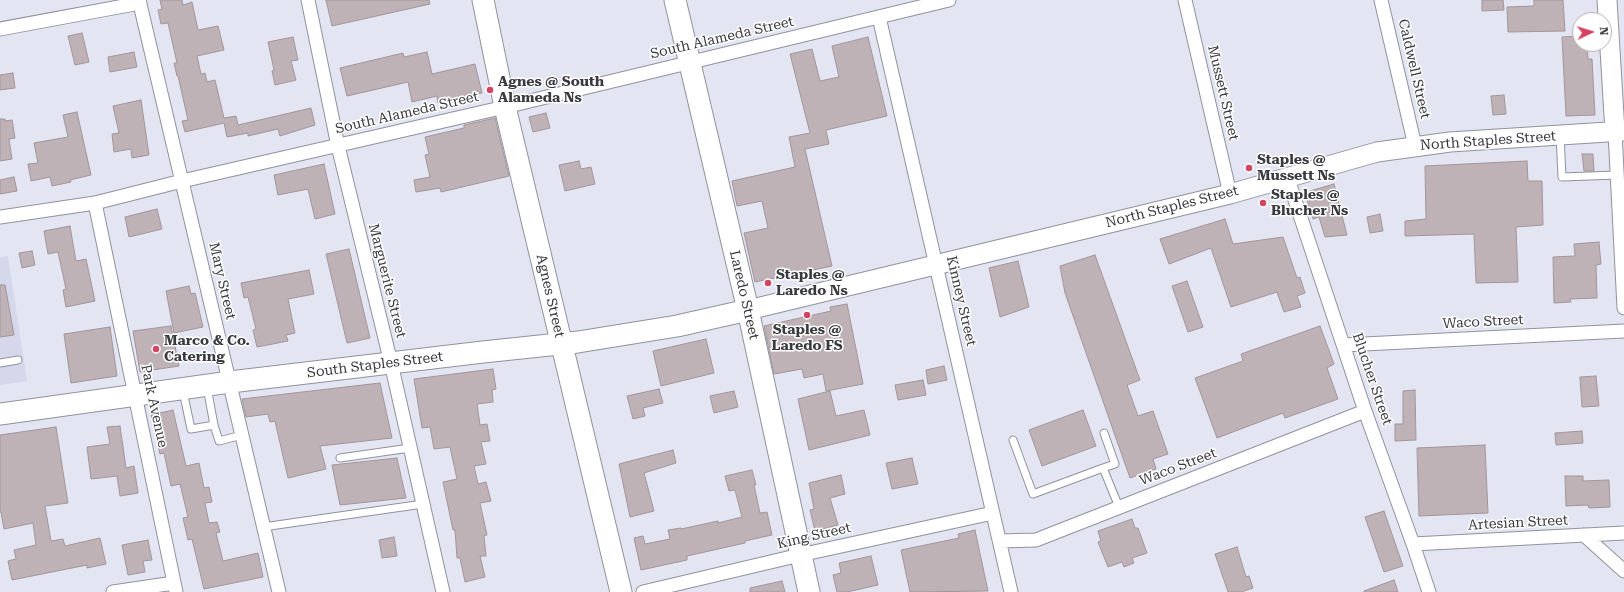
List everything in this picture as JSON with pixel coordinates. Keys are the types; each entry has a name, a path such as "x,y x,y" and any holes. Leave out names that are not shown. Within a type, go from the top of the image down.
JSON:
{"main road":[{"name":"Agnes Street","path":"483,0 505,107 621,592"},
{"name":"Laredo Street","path":"675,0 748,310 809,592"},
{"path":"1607,0 1619,131"},
{"name":"North Staples Street","path":"748,310 1230,194 1287,176 1377,152 1415,146 1619,131"},
{"name":"South Staples Street","path":"0,414 230,382 562,344 677,326 748,310"}],"street":[{"name":"Marguerite Street","path":"308,0 338,146 391,363 443,592"},
{"name":"South Alameda Street","path":"0,217 95,203 182,181 505,107 949,0"},
{"name":"Mussett Street","path":"1185,0 1230,194"},
{"name":"Caldwell Street","path":"1381,0 1415,146"},
{"path":"0,29 140,1"},
{"name":"Mary Street","path":"140,1 279,592"},
{"name":"Kinney Street","path":"879,17 1011,592"},
{"path":"1619,131 1617,175 1624,308"},
{"name":"Blucher Street","path":"1287,176 1365,411 1429,592"},
{"name":"Park Avenue","path":"95,203 175,588"},
{"name":"Waco Street","path":"1344,345 1624,331"},
{"name":"Waco Street","path":"1000,541 1036,540 1365,411"},
{"name":"King Street","path":"643,592 800,555 993,513"},
{"name":"Artesian Street","path":"1413,544 1624,533"},
{"path":"1584,536 1624,571"},
{"path":"113,592 175,588"}],"lane":[{"path":"1560,135 1562,177 1617,175"},
{"path":"0,363 18,360"},
{"path":"206,385 219,441 242,435"},
{"path":"182,389 192,429 214,424"},
{"path":"1013,440 1033,494 1115,464 1104,433"},
{"path":"340,458 410,448"},
{"path":"1103,468 1119,507"},
{"path":"263,527 423,504"}],"shaded area":[{"path":"8,256 27,381 0,385 0,257"}],"building":[{"path":"160,0 182,0 183,5 192,2 198,30 218,26 224,50 197,56 201,74 205,73 207,82 215,80 224,118 236,116 238,125 311,108 315,125 280,136 278,129 248,136 248,133 227,137 224,123 185,132 182,121 188,120 174,63 177,63 168,23 161,24 158,10 162,9"},
{"path":"326,0 429,0 430,4 332,26"},
{"path":"1482,0 1503,0 1504,10 1482,11"},
{"path":"1534,0 1563,0 1565,31 1508,32 1507,7 1534,6"},
{"path":"82,33 89,62 75,65 68,36"},
{"path":"1572,36 1572,52 1588,52 1588,59 1592,59 1595,115 1566,116 1562,37"},
{"path":"293,37 298,60 291,61 296,80 275,85 272,71 274,70 268,42"},
{"path":"868,37 887,116 826,130 829,144 805,149 832,266 755,282 744,233 768,228 762,201 737,206 732,181 795,167 789,137 810,133 790,54 812,49 820,81 839,77 832,46"},
{"path":"134,52 137,67 110,72 108,57"},
{"path":"427,52 432,74 475,64 482,93 438,103 437,96 412,102 408,82 347,96 340,68 403,53 404,57"},
{"path":"13,73 15,88 0,90 0,75"},
{"path":"1504,95 1506,114 1493,115 1491,96"},
{"path":"141,100 149,155 132,158 131,149 114,152 112,134 119,133 113,106"},
{"path":"77,112 91,175 70,180 71,182 52,186 50,177 31,181 28,164 38,163 34,143 68,137 63,115"},
{"path":"546,113 550,128 533,132 529,117"},
{"path":"495,118 509,176 441,192 440,188 416,192 414,180 430,177 425,155 429,154 425,137 464,128 464,125"},
{"path":"0,119 5,119 5,121 12,120 15,138 9,139 12,159 0,161"},
{"path":"1582,154 1593,154 1594,171 1584,171"},
{"path":"579,161 581,169 591,167 595,184 565,191 559,165"},
{"path":"1527,161 1528,181 1542,181 1543,225 1516,227 1518,282 1476,283 1474,234 1405,236 1405,221 1426,219 1425,166"},
{"path":"324,164 335,214 315,219 308,189 278,195 274,175"},
{"path":"14,177 17,191 0,194 0,180"},
{"path":"1334,184 1347,235 1325,237 1319,217 1313,219 1305,194 1310,191"},
{"path":"157,209 162,229 129,237 125,217"},
{"path":"1380,214 1383,231 1370,233 1367,217"},
{"path":"1225,219 1233,244 1283,237 1297,278 1300,277 1305,293 1297,296 1301,307 1284,312 1277,292 1231,307 1211,248 1169,264 1160,239"},
{"path":"70,226 76,261 86,259 95,301 66,307 63,290 66,289 58,252 48,254 44,231"},
{"path":"1599,242 1601,264 1596,265 1597,298 1570,299 1571,302 1554,303 1553,257 1575,256 1574,244"},
{"path":"349,249 370,338 347,343 326,254"},
{"path":"32,251 35,265 22,268 19,253"},
{"path":"1095,255 1140,380 1127,385 1138,416 1153,411 1168,454 1153,459 1156,469 1130,478 1065,293 1060,266"},
{"path":"1018,261 1029,307 1000,317 989,268"},
{"path":"309,270 314,294 288,299 295,333 286,335 288,341 257,347 253,330 256,329 248,297 244,298 241,283"},
{"path":"1187,281 1203,327 1188,332 1172,286"},
{"path":"0,285 5,285 14,335 0,337"},
{"path":"189,286 191,294 195,293 203,327 174,333 166,291"},
{"path":"847,304 863,384 826,391 823,374 804,378 802,369 774,374 764,326 831,311 830,307"},
{"name":"Marco & Co. Catering","path":"171,326 179,366 140,372 133,331"},
{"path":"1320,326 1334,364 1327,368 1338,399 1285,418 1283,413 1217,438 1195,378 1243,361 1241,354"},
{"path":"110,327 117,376 71,383 64,334"},
{"path":"706,339 714,373 661,386 653,351"},
{"path":"944,366 947,380 928,384 926,370"},
{"path":"493,369 496,389 492,390 493,402 477,404 480,425 487,424 490,441 481,442 486,464 474,466 478,484 486,482 491,501 480,503 487,535 484,536 486,556 480,556 485,577 465,582 460,558 457,558 455,530 453,530 443,482 457,479 450,447 434,449 430,427 422,428 414,379"},
{"path":"1596,376 1599,406 1582,407 1580,377"},
{"path":"923,380 926,395 898,400 895,385"},
{"path":"380,383 392,438 320,446 326,469 288,478 275,421 270,422 268,414 246,417 242,399"},
{"path":"659,389 663,403 643,408 645,416 633,419 627,396"},
{"path":"1415,390 1416,440 1395,441 1395,424 1403,424 1403,391"},
{"path":"734,391 738,407 714,413 710,396"},
{"path":"830,391 836,416 864,410 870,435 809,450 798,399"},
{"path":"173,410 186,466 199,463 204,488 209,487 212,502 205,503 209,523 217,522 220,532 216,533 223,561 258,553 263,577 204,589 192,539 188,540 183,518 188,517 180,484 171,486 164,453 160,454 151,415"},
{"path":"1083,410 1096,446 1042,466 1029,430"},
{"path":"120,426 126,468 134,466 138,493 120,496 117,476 91,479 87,447 110,444 107,427"},
{"path":"56,427 68,503 45,506 51,541 63,539 65,546 100,538 106,564 87,568 87,565 12,580 8,561 16,559 14,550 36,545 33,523 4,529 0,512 0,435"},
{"path":"1582,431 1583,443 1556,445 1555,433"},
{"path":"1485,445 1488,513 1419,516 1417,448"},
{"path":"673,450 676,463 644,473 654,511 630,517 619,464"},
{"path":"397,458 406,498 340,505 332,465"},
{"path":"912,458 918,484 892,489 886,463"},
{"path":"752,470 760,513 767,512 772,535 745,541 745,543 687,556 687,560 641,570 634,538 643,536 645,544 670,539 668,530 681,529 718,521 718,523 742,517 735,490 729,491 725,476"},
{"path":"841,475 845,494 830,498 838,525 815,531 810,510 814,509 809,483"},
{"path":"1565,476 1583,476 1583,481 1609,480 1610,507 1589,508 1588,505 1566,506"},
{"path":"1384,511 1403,566 1384,572 1365,517"},
{"path":"1132,519 1135,528 1138,528 1147,553 1132,558 1134,563 1124,567 1122,562 1108,567 1098,542 1101,541 1098,531"},
{"path":"975,530 988,591 910,592 901,550 959,538 958,534"},
{"path":"394,537 397,556 382,558 379,540"},
{"path":"148,540 152,560 143,561 145,572 128,575 122,545"},
{"path":"1237,547 1246,577 1249,576 1253,588 1241,592 1228,592 1215,554"},
{"path":"871,556 878,585 847,592 837,592 833,575 841,573 839,563"},
{"path":"1394,580 1398,592 1364,592 1364,591"},
{"path":"782,581 785,592 750,592 750,588"}],"place":[{"name":"Agnes @ South Alameda Ns","path":"490,90"},
{"name":"Staples @ Mussett Ns","path":"1249,168"},
{"name":"Staples @ Blucher Ns","path":"1263,203"},
{"name":"Staples @ Laredo Ns","path":"768,283"},
{"name":"Staples @ Laredo FS","path":"807,315"},
{"name":"Marco & Co. Catering","path":"156,349"}]}
